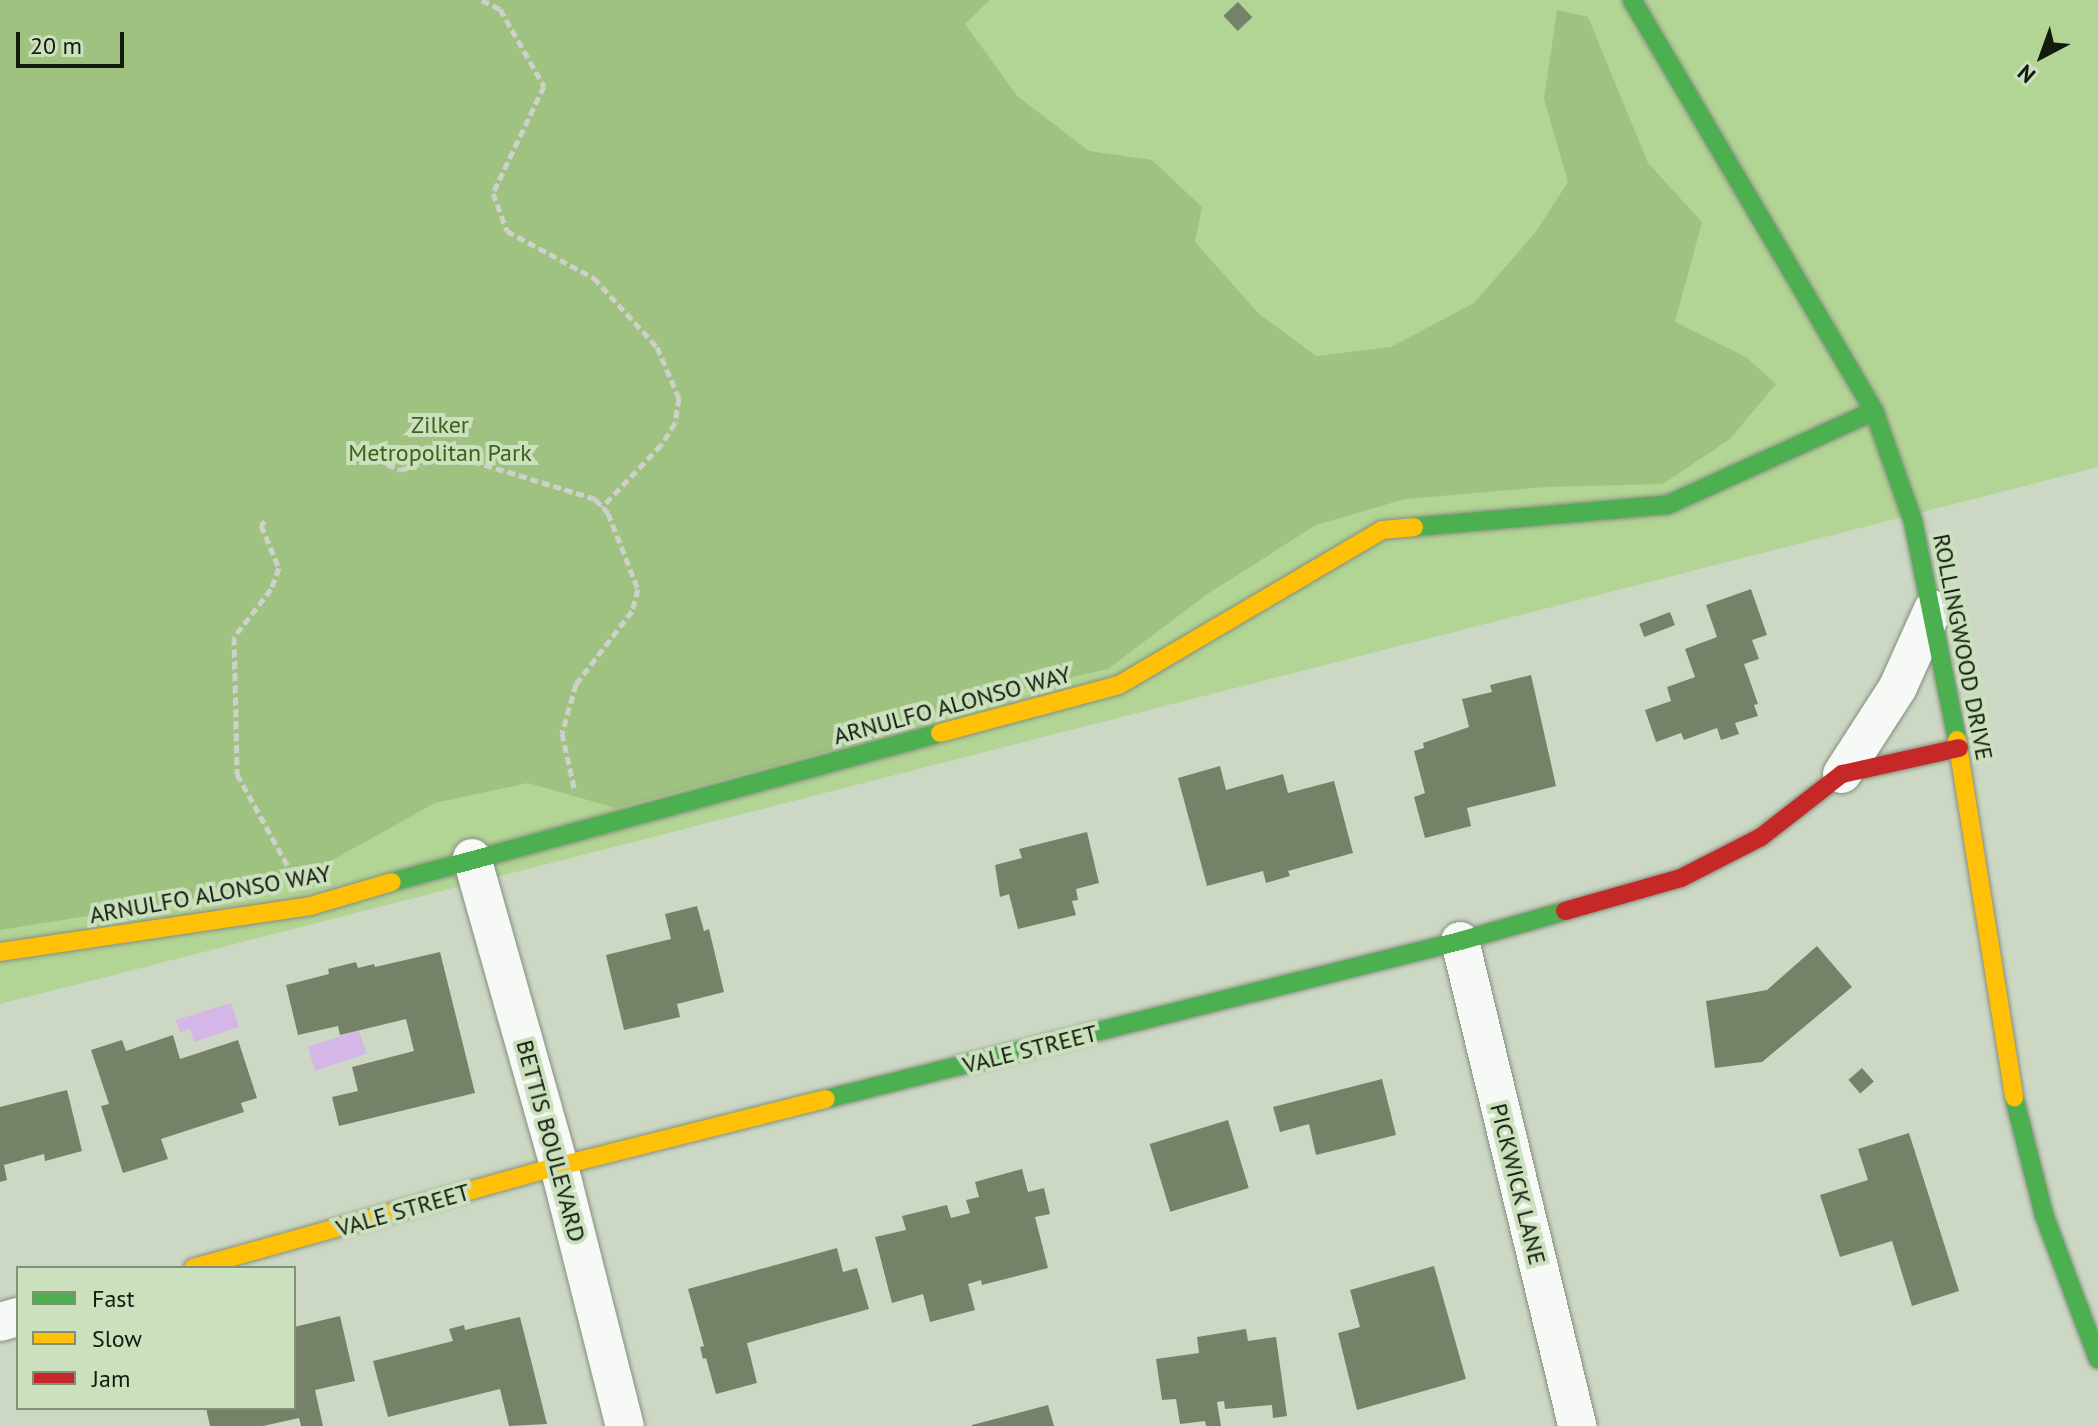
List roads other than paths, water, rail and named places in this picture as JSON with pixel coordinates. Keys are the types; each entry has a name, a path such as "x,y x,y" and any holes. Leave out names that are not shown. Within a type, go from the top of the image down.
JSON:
{"street":[{"name":"ROLLINGWOOD DRIVE","path":"1632,0 1874,411 1913,521 1959,748 2012,1091 2044,1215 2098,1359"},
{"name":"ARNULFO ALONSO WAY","path":"0,952 310,906 472,858 1119,685 1382,530 1667,505 1874,411"},
{"name":"VALE STREET","path":"200,1266 559,1166 1460,941 1681,878 1761,837 1842,774 1898,687 1933,609"},
{"name":"VALE STREET","path":"1842,774 1959,748"},
{"name":"BETTIS BOULEVARD","path":"472,858 559,1166 625,1426"},
{"name":"PICKWICK LANE","path":"1460,941 1577,1426"}],"park label":[{"name":"Zilker Metropolitan Park","path":"440,439"}]}
